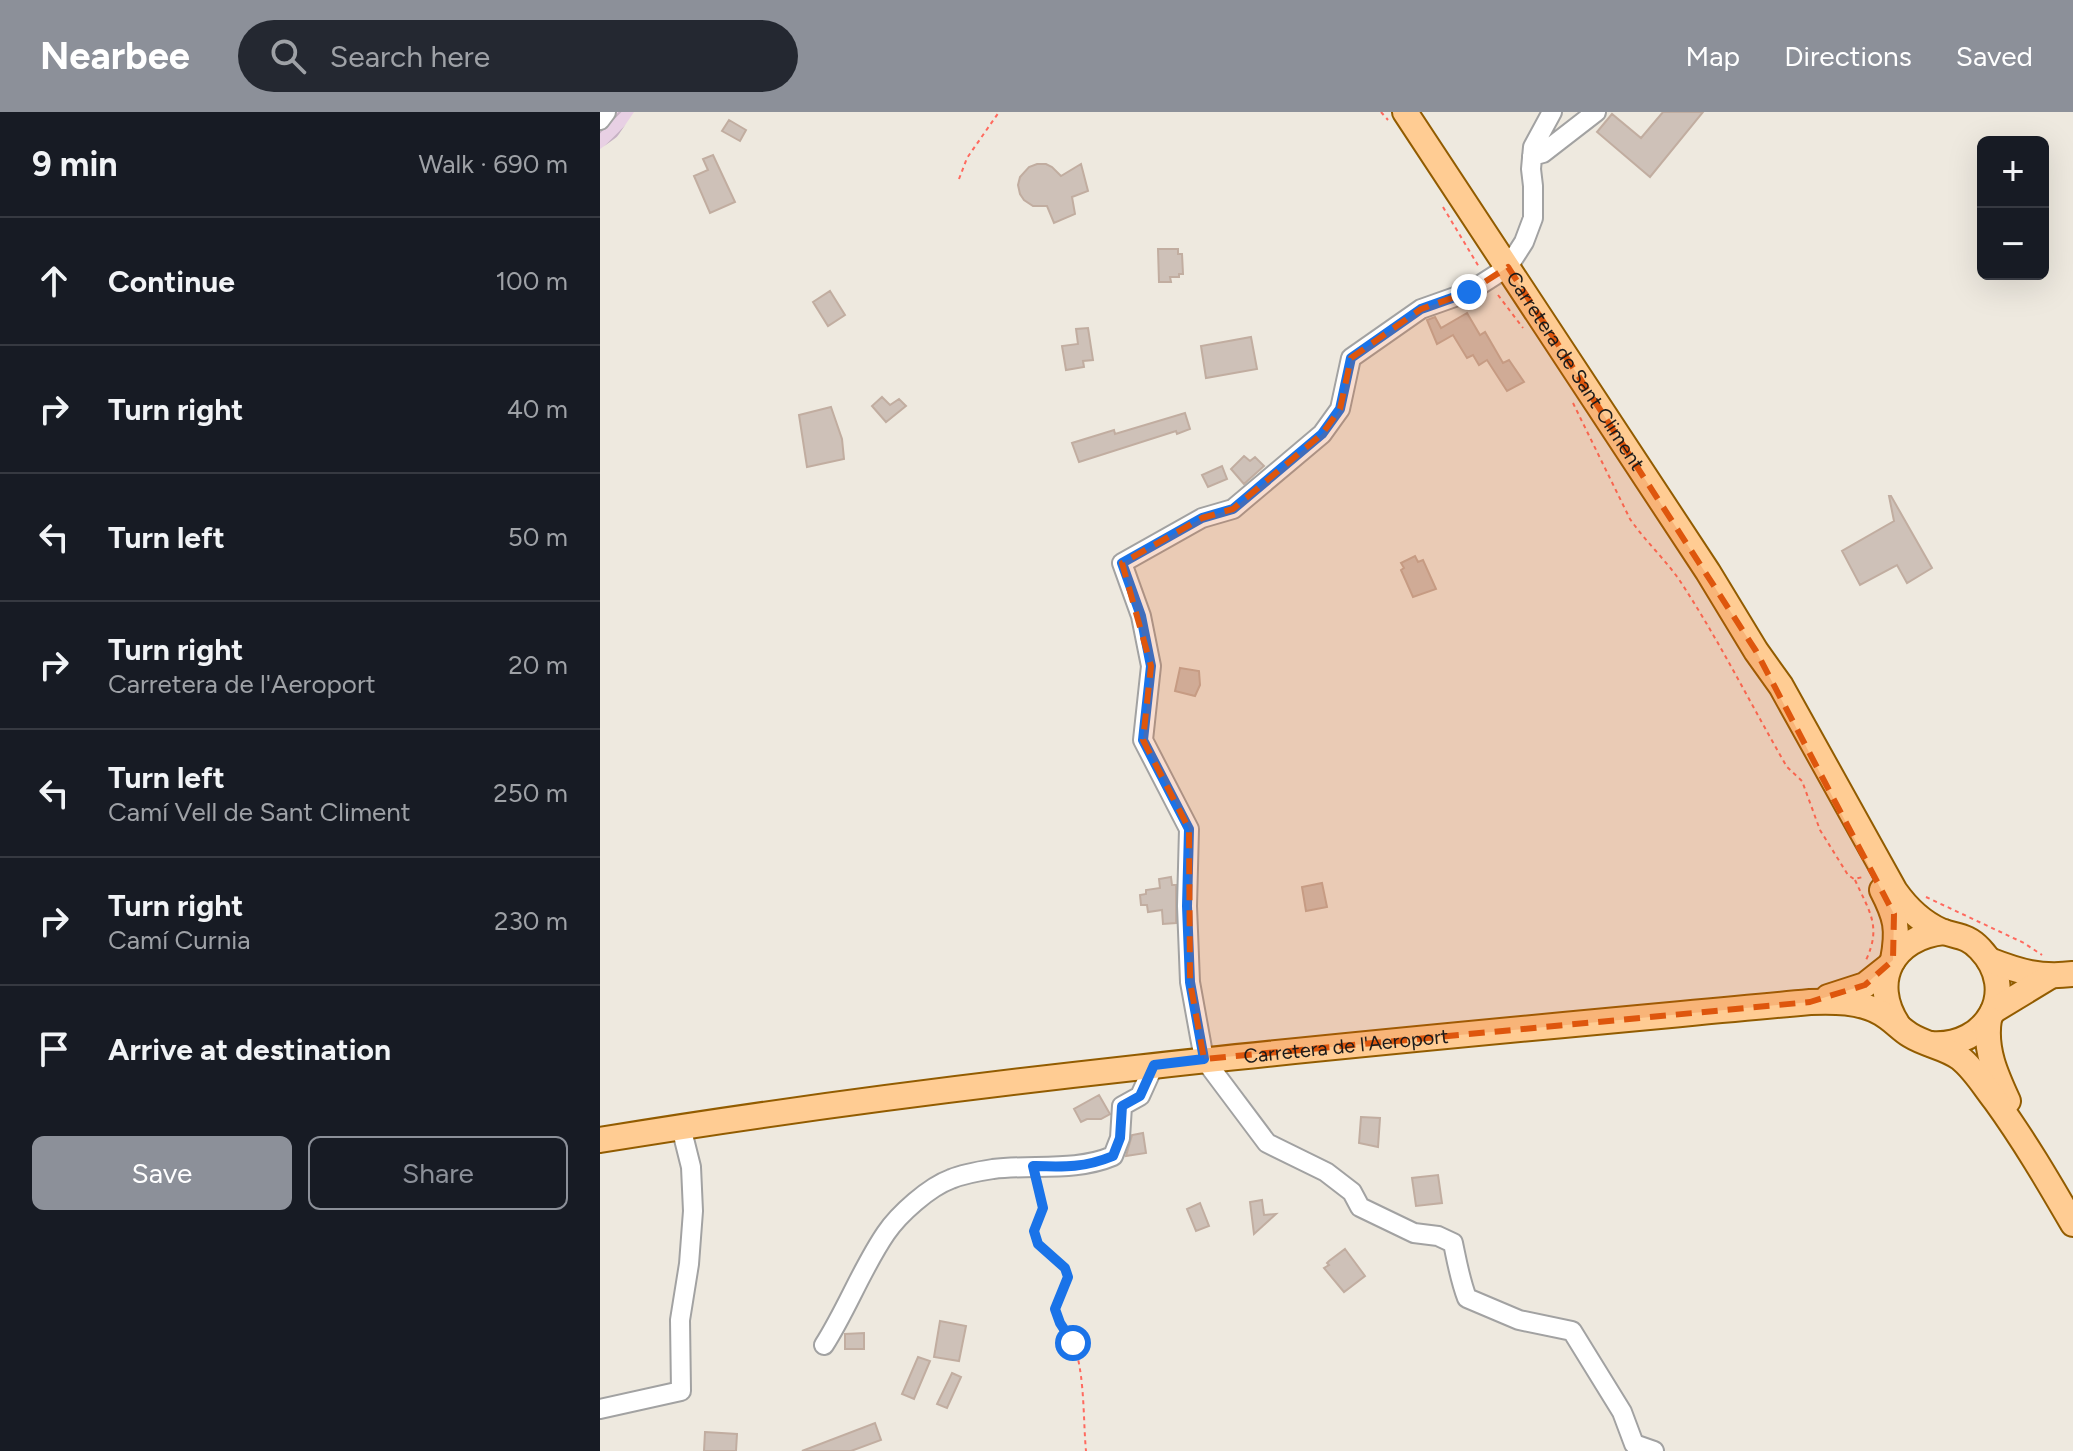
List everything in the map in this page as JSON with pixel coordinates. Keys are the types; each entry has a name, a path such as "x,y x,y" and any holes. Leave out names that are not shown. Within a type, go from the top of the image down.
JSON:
{"main road":[{"name":"Carretera de Sant Climent","path":"1405,112 1708,572 1750,642"},
{"path":"1750,642 1781,686 1895,891 1906,907 1944,932"},
{"path":"1750,642 1773,692 1894,914 1896,932 1878,977 1833,997 1810,1002"},
{"path":"1883,962 1914,939 1928,933 1944,932 1973,942 1989,960 1997,981 1997,996 1987,1037 1993,1069 2033,1154 2073,1224"},
{"path":"1989,960 2017,970 2061,975"},
{"path":"1883,962 1887,1003 1898,1025"},
{"path":"1931,1044 1957,1043 1969,1037 1991,1015 2061,975"},
{"path":"1810,1002 1857,1004 1880,1012 1908,1034 1948,1051 1966,1063 2033,1154"},
{"name":"Carretera de l'Aeroport","path":"600,1140 916,1093 1204,1059 1810,1002"}],"street":[{"path":"600,120 606,112"},
{"path":"1552,112 1533,147 1533,218 1524,242 1508,267 1469,292 1421,309 1351,358 1340,409 1322,434 1233,509 1202,518 1122,563 1141,616 1151,666 1143,740 1189,829 1187,906 1190,982 1204,1059 1267,1143 1326,1172 1352,1192 1360,1207 1414,1233 1438,1236 1453,1243 1458,1276 1467,1298 1519,1320 1572,1331 1622,1412 1634,1444 1654,1451"},
{"path":"1532,156 1543,153 1596,112"},
{"path":"824,1345 886,1232 912,1204 950,1179 989,1170 1095,1163 1113,1156 1120,1138 1122,1106 1140,1096 1154,1065"},
{"path":"600,1409 681,1391 680,1320 693,1211 691,1167 681,1127"}],"path":[{"path":"959,179 967,158 999,112"},
{"path":"1854,879 1873,922 1874,939 1883,962"},
{"path":"1033,1166 1043,1208 1034,1231 1038,1244 1065,1268 1068,1277 1055,1309 1073,1343 1079,1365 1086,1451"}],"highlighted area":[{"path":"1508,267 1756,651 1894,914 1893,960 1865,985 1810,1002 1204,1059 1190,982 1189,829 1143,740 1151,666 1122,563 1202,518 1233,509 1322,434 1340,409 1351,358 1421,309 1469,292"}],"shaded area":[{"path":"600,112 634,112 617,137 600,149"}],"building":[{"path":"1663,112 1703,112 1650,177 1597,132 1612,114 1641,138"},
{"path":"729,120 746,130 740,141 722,131"},
{"path":"713,155 735,202 710,213 694,176 708,170 703,159"},
{"path":"1037,164 1052,167 1061,176 1081,164 1088,191 1072,197 1075,214 1054,223 1047,206 1033,206 1024,200 1018,185 1020,177 1029,167"},
{"path":"1158,249 1178,249 1178,254 1182,254 1183,274 1170,277 1171,282 1159,282"},
{"path":"830,291 845,315 828,326 813,302"},
{"path":"1467,313 1480,335 1485,332 1503,363 1509,360 1524,382 1507,391 1487,360 1479,365 1473,355 1467,358 1453,335 1437,344 1427,320 1435,317 1441,328"},
{"path":"1088,328 1093,360 1083,361 1084,367 1066,370 1062,346 1078,344 1076,329"},
{"path":"1251,337 1257,369 1206,378 1201,346"},
{"path":"882,397 890,405 899,399 906,406 886,422 872,406"},
{"path":"831,407 842,439 844,459 807,467 799,415"},
{"path":"1185,413 1190,429 1079,462 1072,443 1114,430 1115,434"},
{"path":"1244,456 1250,461 1255,457 1264,466 1244,484 1231,469"},
{"path":"1222,466 1227,479 1208,487 1202,475"},
{"path":"1889,496 1932,568 1907,583 1897,565 1860,585 1842,551 1894,521"},
{"path":"1415,556 1418,562 1423,560 1436,589 1413,597 1401,563"},
{"path":"1180,668 1199,671 1200,685 1195,696 1175,691"},
{"path":"1171,877 1172,885 1176,885 1176,923 1163,924 1162,910 1148,912 1147,905 1141,905 1140,895 1146,894 1146,890 1160,888 1159,879"},
{"path":"1322,883 1327,907 1306,911 1302,887"},
{"path":"1099,1095 1110,1114 1101,1119 1081,1122 1074,1109"},
{"path":"1361,1117 1380,1118 1378,1147 1359,1143"},
{"path":"1143,1133 1146,1153 1126,1156 1132,1135"},
{"path":"1438,1175 1442,1203 1416,1206 1412,1178"},
{"path":"1262,1200 1264,1215 1276,1214 1254,1234 1250,1202"},
{"path":"1200,1203 1209,1226 1196,1231 1187,1209"},
{"path":"1345,1249 1365,1276 1344,1292 1324,1268"},
{"path":"940,1321 966,1326 959,1361 934,1357"},
{"path":"864,1333 864,1349 845,1349 845,1334"},
{"path":"918,1357 930,1361 914,1399 902,1394"},
{"path":"952,1373 961,1377 947,1408 937,1404"},
{"path":"875,1423 881,1440 851,1451 802,1451"},
{"path":"705,1432 737,1434 736,1451 704,1451"}],"route":[{"path":"1073,1343 1055,1309 1068,1277 1065,1268 1038,1244 1034,1231 1043,1208 1033,1166 1066,1167 1095,1163 1113,1156 1120,1138 1122,1106 1140,1096 1154,1065 1204,1059 1190,982 1187,906 1189,829 1143,740 1151,666 1141,616 1122,563 1202,518 1233,509 1322,434 1340,409 1351,358 1421,309 1469,292"}]}
